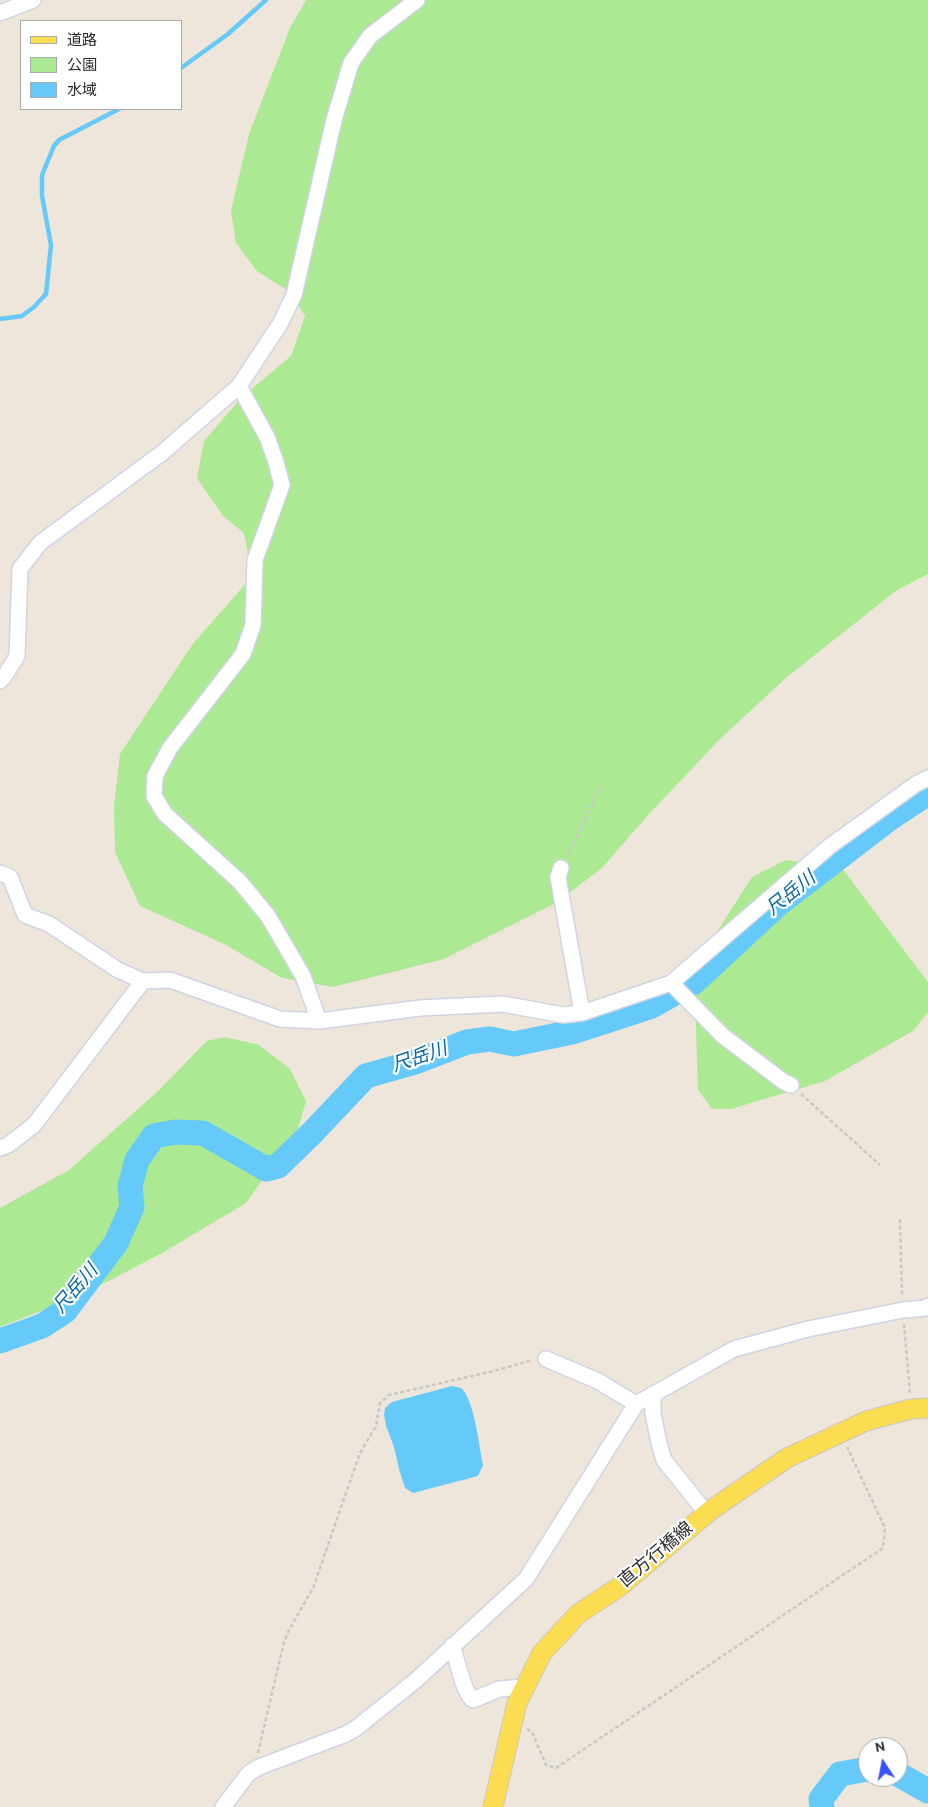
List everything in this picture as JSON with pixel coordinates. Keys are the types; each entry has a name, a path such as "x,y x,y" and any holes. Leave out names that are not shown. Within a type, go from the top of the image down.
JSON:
{"main road":[{"name":"直方行橋線","path":"493,1807 517,1703 542,1653 578,1614 620,1587 707,1514 787,1458 866,1421 919,1409"}],"street":[{"path":"0,13 33,0"},
{"path":"0,680 4,677 17,656 20,569 40,543 162,453 240,386 280,324 294,295 334,120 352,63 370,36 417,0"},
{"path":"240,386 267,437 282,485 255,560 253,625 243,654 170,748 155,776 154,796 165,814 240,882 268,916 303,976 320,1021"},
{"path":"0,873 10,877 25,915 49,924 118,970 144,981 170,980 280,1019 320,1021 420,1008 503,1004 562,1015 582,1013 671,983 830,846 916,784 928,778"},
{"path":"560,873 582,1013"},
{"path":"0,1148 8,1145 34,1125 144,981"},
{"path":"671,983 724,1036 787,1083"},
{"path":"223,1807 249,1773 259,1766 355,1729 416,1681 526,1579 636,1404 734,1349 808,1329 903,1310 927,1308 928,1306"},
{"path":"546,1360 598,1381 636,1404"},
{"path":"653,1394 653,1414 664,1460 707,1514"},
{"path":"452,1646 465,1688 473,1700 499,1688 525,1687"}],"path":[{"path":"560,873 602,785"},
{"path":"787,1083 880,1165"},
{"path":"900,1220 903,1310 919,1409"},
{"path":"259,1766 257,1759 284,1642 313,1588 360,1454 376,1426 380,1403 389,1395 494,1371 526,1360 546,1360"},
{"path":"513,1721 532,1732 546,1764 556,1768 883,1548 885,1528 840,1433"}],"green space":[{"path":"306,0 928,0 928,574 897,590 787,677 721,738 649,814 602,868 556,903 444,959 333,987 282,978 226,945 140,906 115,852 114,807 120,754 192,645 248,581 248,554 244,533 223,516 197,478 204,441 242,397 291,356 305,316 290,292 257,271 236,243 231,211 249,134 290,28"},
{"path":"786,860 841,867 928,982 928,1012 913,1031 825,1081 731,1109 712,1109 698,1090 695,997 708,946 752,877"},
{"path":"225,1037 259,1045 290,1069 306,1101 298,1129 246,1203 164,1252 80,1296 0,1327 0,1208 69,1170 157,1092 207,1041"}],"water":[{"path":"452,1386 462,1389 471,1405 483,1465 478,1476 413,1493 405,1488 386,1426 385,1408 392,1402"}],"waterway":[{"path":"182,67 228,34 266,0"},
{"path":"0,319 22,316 46,294 51,245 42,196 42,175 54,146 59,140 117,110"},
{"name":"尺岳川","path":"0,1341 42,1326 65,1311 116,1243 132,1207 130,1186 137,1160 154,1136 175,1132 203,1133 266,1169 278,1166 366,1076 415,1062 467,1042 490,1039 514,1044 572,1032 652,1006 694,982 778,904 890,818 928,793"},
{"path":"822,1807 821,1799 840,1774 858,1771"},
{"path":"908,1780 928,1791"}]}
